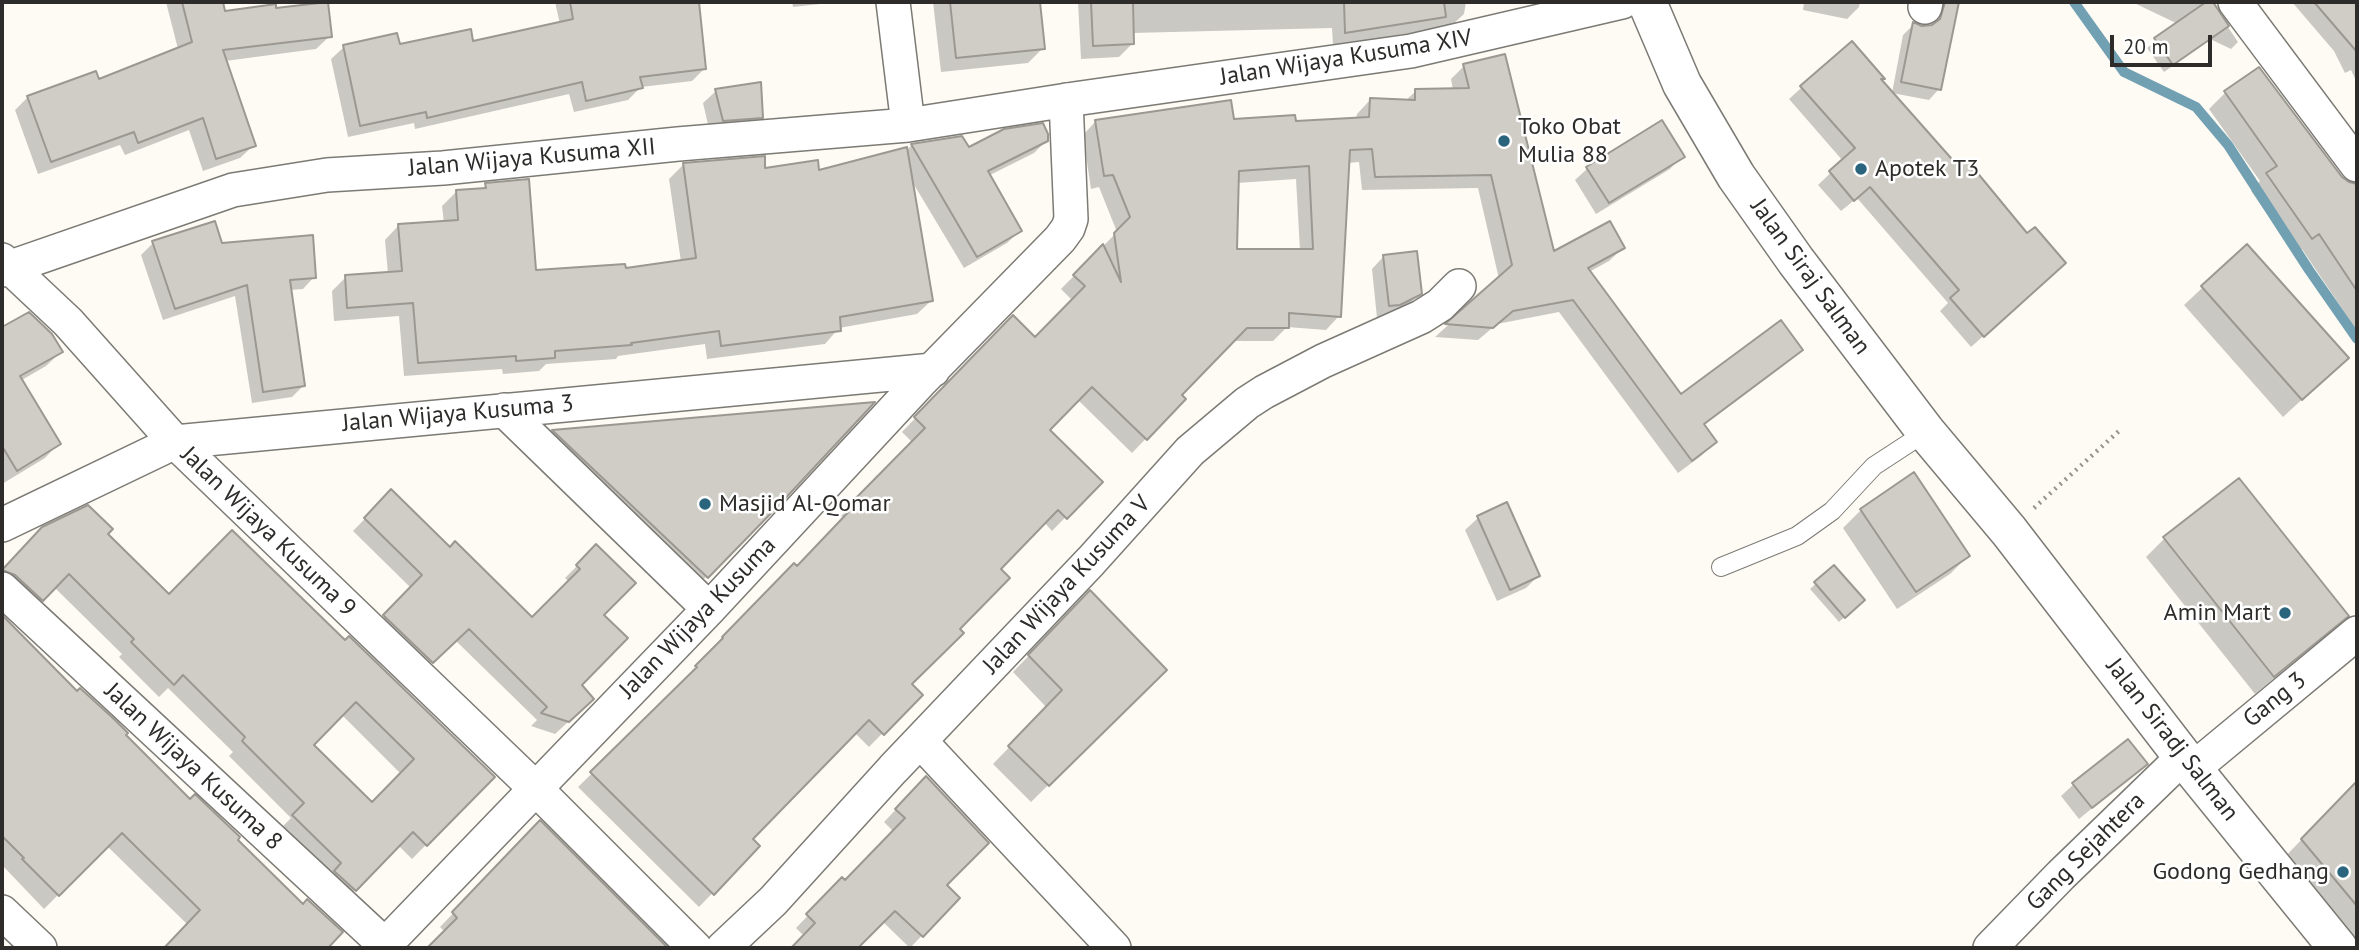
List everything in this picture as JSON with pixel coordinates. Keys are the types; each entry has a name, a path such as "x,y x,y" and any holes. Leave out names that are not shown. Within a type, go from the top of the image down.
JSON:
{"street":[{"path":"893,2 908,125"},
{"name":"Jalan Wijaya Kusuma XIV","path":"1066,100 1411,51 1622,2"},
{"name":"Jalan Siraj Salman","path":"1647,2 1682,84 1736,176 1796,261 1926,432 2009,531"},
{"path":"2235,2 2357,165"},
{"name":"Jalan Wijaya Kusuma XII","path":"4,265 233,190 327,175 443,168 678,144 908,125 1066,100"},
{"name":"Jalan Wijaya Kusuma","path":"384,947 1060,239 1071,219 1066,100"},
{"name":"Jalan Wijaya Kusuma 9","path":"4,265 68,322 174,442 536,789 695,948"},
{"name":"Jalan Wijaya Kusuma V","path":"723,948 773,901 1082,571 1190,451 1247,403 1294,375 1421,317 1440,305 1459,285"},
{"name":"Jalan Wijaya Kusuma 3","path":"2,525 174,442 933,370"},
{"path":"504,410 709,609"},
{"name":"Jalan Siradj Salman","path":"2009,531 2188,762 2338,948"},
{"name":"Jalan Wijaya Kusuma 8","path":"2,589 384,947"},
{"name":"Gang 3","path":"2188,762 2357,633"},
{"path":"920,741 1114,948"},
{"name":"Gang Sejahtera","path":"1990,948 2061,875 2188,762"},
{"path":"2,912 40,948"}],"lane":[{"path":"1721,567 1797,536 1832,511 1874,466 1926,432"}],"path":[{"path":"2009,531 2119,431"}],"building":[{"path":"182,2 223,2 225,11 276,4 276,8 328,2 332,37 223,50 256,146 216,159 203,118 138,143 134,132 51,162 27,96 96,71 99,79 192,42"},
{"path":"570,2 699,2 706,69 640,77 643,88 586,101 582,82 427,118 426,112 360,126 343,45 397,33 400,44 471,29 473,41 573,19"},
{"path":"950,2 1040,2 1045,49 956,58"},
{"path":"1091,2 1133,2 1134,44 1093,46"},
{"path":"1344,2 1444,2 1446,17 1345,33"},
{"path":"1945,2 1959,2 1941,90 1901,82 1913,22 1922,26 1932,25 1940,19"},
{"path":"2206,2 2213,2 2229,26 2173,65 2154,38"},
{"path":"2314,2 2357,2 2357,52"},
{"path":"1852,41 1885,79 1881,79 1958,166 1966,159 2027,233 2035,227 2066,263 1984,337 1950,298 1959,290 1870,187 1854,201 1829,171 1855,148 1800,86"},
{"path":"1505,54 1554,251 1610,221 1625,248 1588,268 1681,394 1781,320 1803,350 1704,424 1717,442 1692,461 1573,300 1513,311 1493,328 1445,324 1512,265 1491,175 1375,177 1372,149 1350,150 1341,317 1289,313 1289,328 1247,328 1182,395 1186,399 1147,440 1092,387 1050,430 1103,482 1067,519 1058,510 1001,569 1010,578 960,629 964,633 912,684 923,695 884,735 869,720 753,839 760,846 714,895 590,772 697,667 695,666 794,563 797,566 856,504 853,501 925,428 914,417 1013,315 1035,337 1085,286 1073,275 1103,244 1121,282 1114,233 1130,217 1113,175 1104,176 1095,120 1231,100 1234,119 1295,115 1296,121 1369,117 1370,98 1415,100 1415,89 1469,88 1463,64","holes":["1309,166 1313,249 1237,249 1239,171"]},
{"path":"2259,67 2342,177 2357,184 2357,291 2319,234 2312,239 2266,173 2277,166 2224,91"},
{"path":"761,82 763,118 723,121 715,89"},
{"path":"1662,120 1685,157 1609,203 1586,167"},
{"path":"1043,123 1048,141 988,171 1022,231 977,257 911,144 962,136 969,147 1004,129"},
{"path":"907,147 933,301 840,317 841,331 721,346 719,331 631,343 632,345 555,351 555,358 516,361 516,356 418,363 413,303 347,308 345,275 402,271 398,224 458,220 456,190 486,188 485,183 529,179 536,270 625,264 626,268 696,258 683,163 765,156 765,168 818,160 819,170"},
{"path":"215,221 222,243 313,235 316,278 290,280 305,386 263,392 247,285 175,309 152,241"},
{"path":"2247,244 2349,358 2302,400 2201,286"},
{"path":"1417,251 1422,294 1400,305 1389,306 1383,255"},
{"path":"29,312 52,334 63,352 20,376 61,444 17,471 2,446 2,327"},
{"name":"Masjid Al-Qomar","path":"875,402 708,578 552,430"},
{"path":"1914,472 1970,556 1916,592 1860,509"},
{"path":"2239,478 2349,616 2274,677 2163,537"},
{"path":"391,489 450,547 455,541 532,617 580,569 576,565 596,544 636,583 604,615 628,638 582,685 594,699 569,722 541,713 547,707 469,629 433,663 383,615 422,575 364,518"},
{"path":"1507,502 1540,576 1510,590 1477,516"},
{"path":"88,505 113,529 108,534 169,594 232,530 345,640 349,636 495,777 427,846 413,832 356,891 334,871 341,863 292,815 304,803 242,741 245,737 183,675 174,685 131,642 134,639 69,574 43,601 15,575 2,570 42,527","holes":["356,702 414,759 372,802 314,745"]},
{"path":"1834,565 1865,600 1845,618 1814,582"},
{"path":"1090,590 1167,670 1049,786 1008,746 1062,690 1028,655"},
{"path":"2,615 77,691 80,688 115,720 128,733 126,735 190,799 195,794 303,904 307,899 343,932 328,948 164,948 200,910 122,833 59,896 22,859 24,858 2,836"},
{"path":"2128,739 2148,764 2092,808 2072,783"},
{"path":"926,776 989,843 947,885 960,898 923,937 895,911 858,948 791,948 815,923 806,914 842,877 845,880 905,818 895,809"},
{"name":"Godong Gedhang","path":"2357,781 2357,906 2301,839"},
{"path":"540,820 668,948 427,948 457,918 452,912"}],"waterway":[{"path":"2074,2 2124,72 2196,107 2228,145 2357,339"}],"place":[{"name":"Toko Obat Mulia 88","path":"1504,141"},
{"name":"Apotek T3","path":"1861,169"},
{"name":"Masjid Al-Qomar","path":"705,504"},
{"name":"Amin Mart","path":"2285,613"},
{"name":"Godong Gedhang","path":"2343,872"}]}
